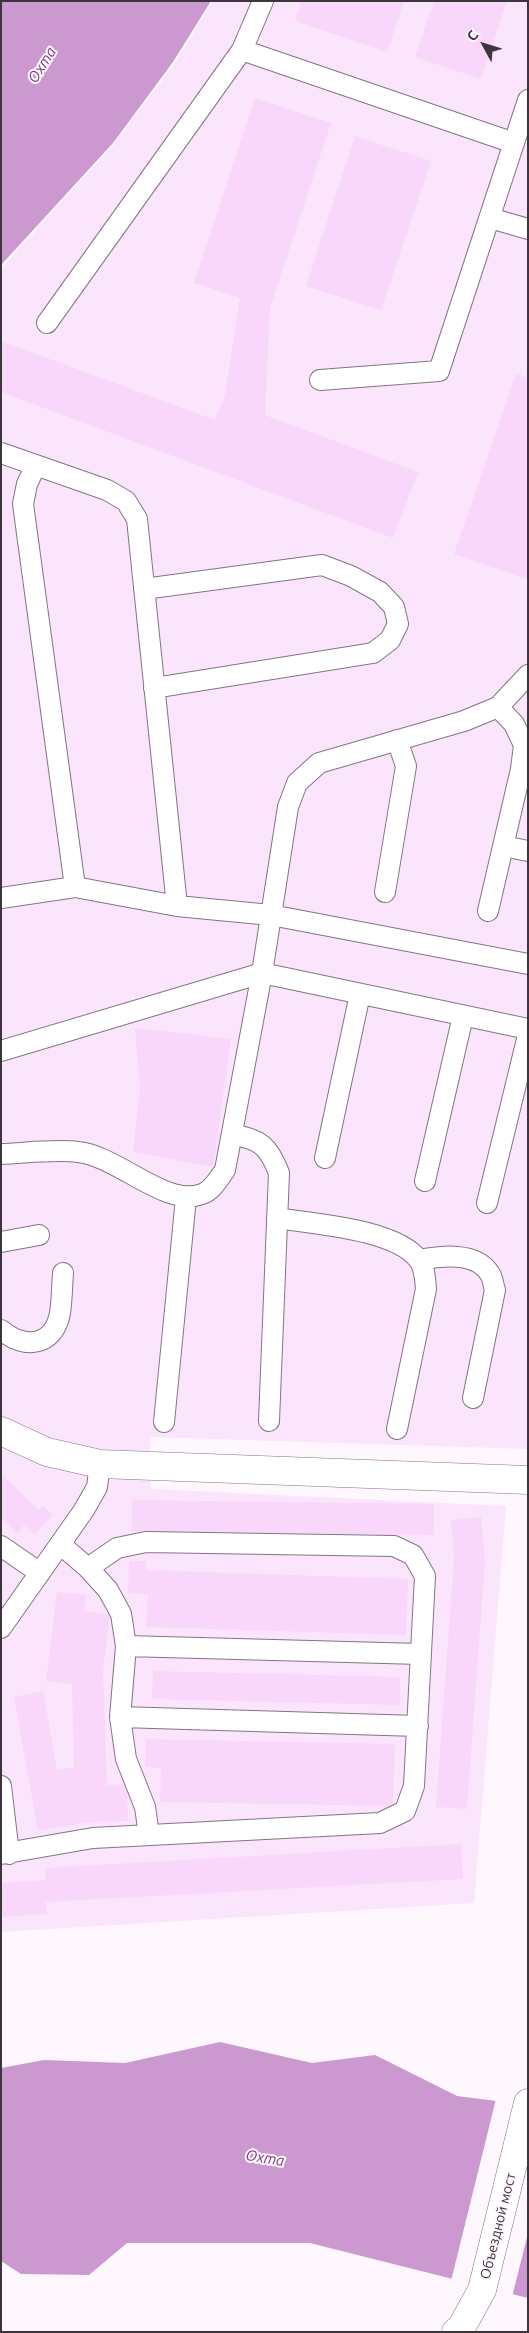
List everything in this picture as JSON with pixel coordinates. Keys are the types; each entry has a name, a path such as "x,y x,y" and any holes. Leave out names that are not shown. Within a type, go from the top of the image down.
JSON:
{"street":[{"path":"1,1431 46,1452 100,1464 528,1480"},
{"name":"Объездной мост","path":"456,2332 461,2328 482,2290 528,2103"}],"lane":[{"path":"47,322 242,50 263,1"},
{"path":"242,50 514,143"},
{"path":"320,380 439,371 528,100"},
{"path":"490,218 528,229"},
{"path":"1,453 107,490 126,501 137,519 177,906"},
{"path":"36,465 27,484 23,504 75,887"},
{"path":"144,589 322,565 351,576 380,592 394,607 398,624 390,640 373,653 154,688"},
{"path":"1,1154 78,1152 108,1160 163,1191 186,1198 204,1194 226,1170 262,973 288,807 297,783 319,763 464,721 498,707 528,675"},
{"path":"488,911 526,745 514,724 498,707"},
{"path":"385,892 406,766 397,740"},
{"path":"503,846 528,851"},
{"path":"1,898 75,887 177,906 271,915 528,964"},
{"path":"1,1052 262,973 528,1029"},
{"path":"325,1158 360,994"},
{"path":"425,1181 463,1016"},
{"path":"487,1203 528,1035"},
{"path":"232,1135 250,1137 265,1146 273,1158 279,1173 269,1421"},
{"path":"164,1422 186,1198"},
{"path":"277,1218 379,1235 403,1246 419,1260 425,1273 426,1289 397,1429"},
{"path":"1,1242 39,1234"},
{"path":"419,1260 459,1256 477,1263 490,1274 495,1290 473,1398"},
{"path":"1,1330 20,1342 37,1343 53,1333 60,1314 63,1273"},
{"path":"1,1628 97,1487 100,1464"},
{"path":"1,1786 5,1854 93,1838 380,1823 405,1811 414,1786 425,1576 414,1554 394,1546 146,1542 117,1548 88,1568"},
{"path":"60,1544 88,1568 108,1590 121,1614 126,1646 120,1717 126,1759 145,1806 148,1835"},
{"path":"1,1546 40,1573"},
{"path":"126,1646 421,1654"},
{"path":"120,1717 418,1726"}],"shaded area":[{"path":"213,1 528,1 528,1449 150,1437 151,1489 506,1506 474,1903 1,1932 1,269 114,144 175,63"}],"water":[{"name":"Охта","path":"1,1 211,1 173,62 113,143 1,265"},
{"name":"Охта","path":"220,2042 312,2063 375,2055 457,2096 528,2105 528,2298 310,2243 127,2243 89,2275 21,2274 1,2261 1,2068 44,2060 125,2063"}],"pier":[{"path":"496,2099 528,2103 528,2233 512,2297 451,2281"}],"building":[{"path":"301,1 404,1 387,52 295,21"},
{"path":"434,1 507,1 481,79 415,57"},
{"path":"255,98 331,123 270,308 265,415 418,472 393,538 1,392 1,341 215,420 225,395 240,298 194,283"},
{"path":"355,136 431,161 381,310 306,286"},
{"path":"516,374 528,378 527,579 454,554"},
{"path":"135,1028 231,1039 213,1167 133,1152 140,1088"},
{"path":"1,1474 39,1510 43,1506 53,1515 35,1534 24,1525 17,1533 1,1518"},
{"path":"132,1500 434,1504 434,1535 132,1531"},
{"path":"481,1517 485,1561 467,1809 436,1807 454,1558 451,1520"},
{"path":"129,1561 146,1561 146,1570 408,1579 406,1635 146,1627 148,1594 128,1593"},
{"path":"57,1592 86,1595 84,1611 110,1614 103,1671 107,1785 127,1784 128,1821 89,1822 38,1831 14,1697 43,1691 57,1770 74,1767 72,1684 46,1681"},
{"path":"153,1671 400,1677 400,1705 152,1699"},
{"path":"146,1739 395,1744 393,1806 160,1802 161,1768 145,1767"},
{"path":"461,1844 463,1879 46,1902 47,1914 1,1917 1,1883 46,1880 45,1868"}]}
